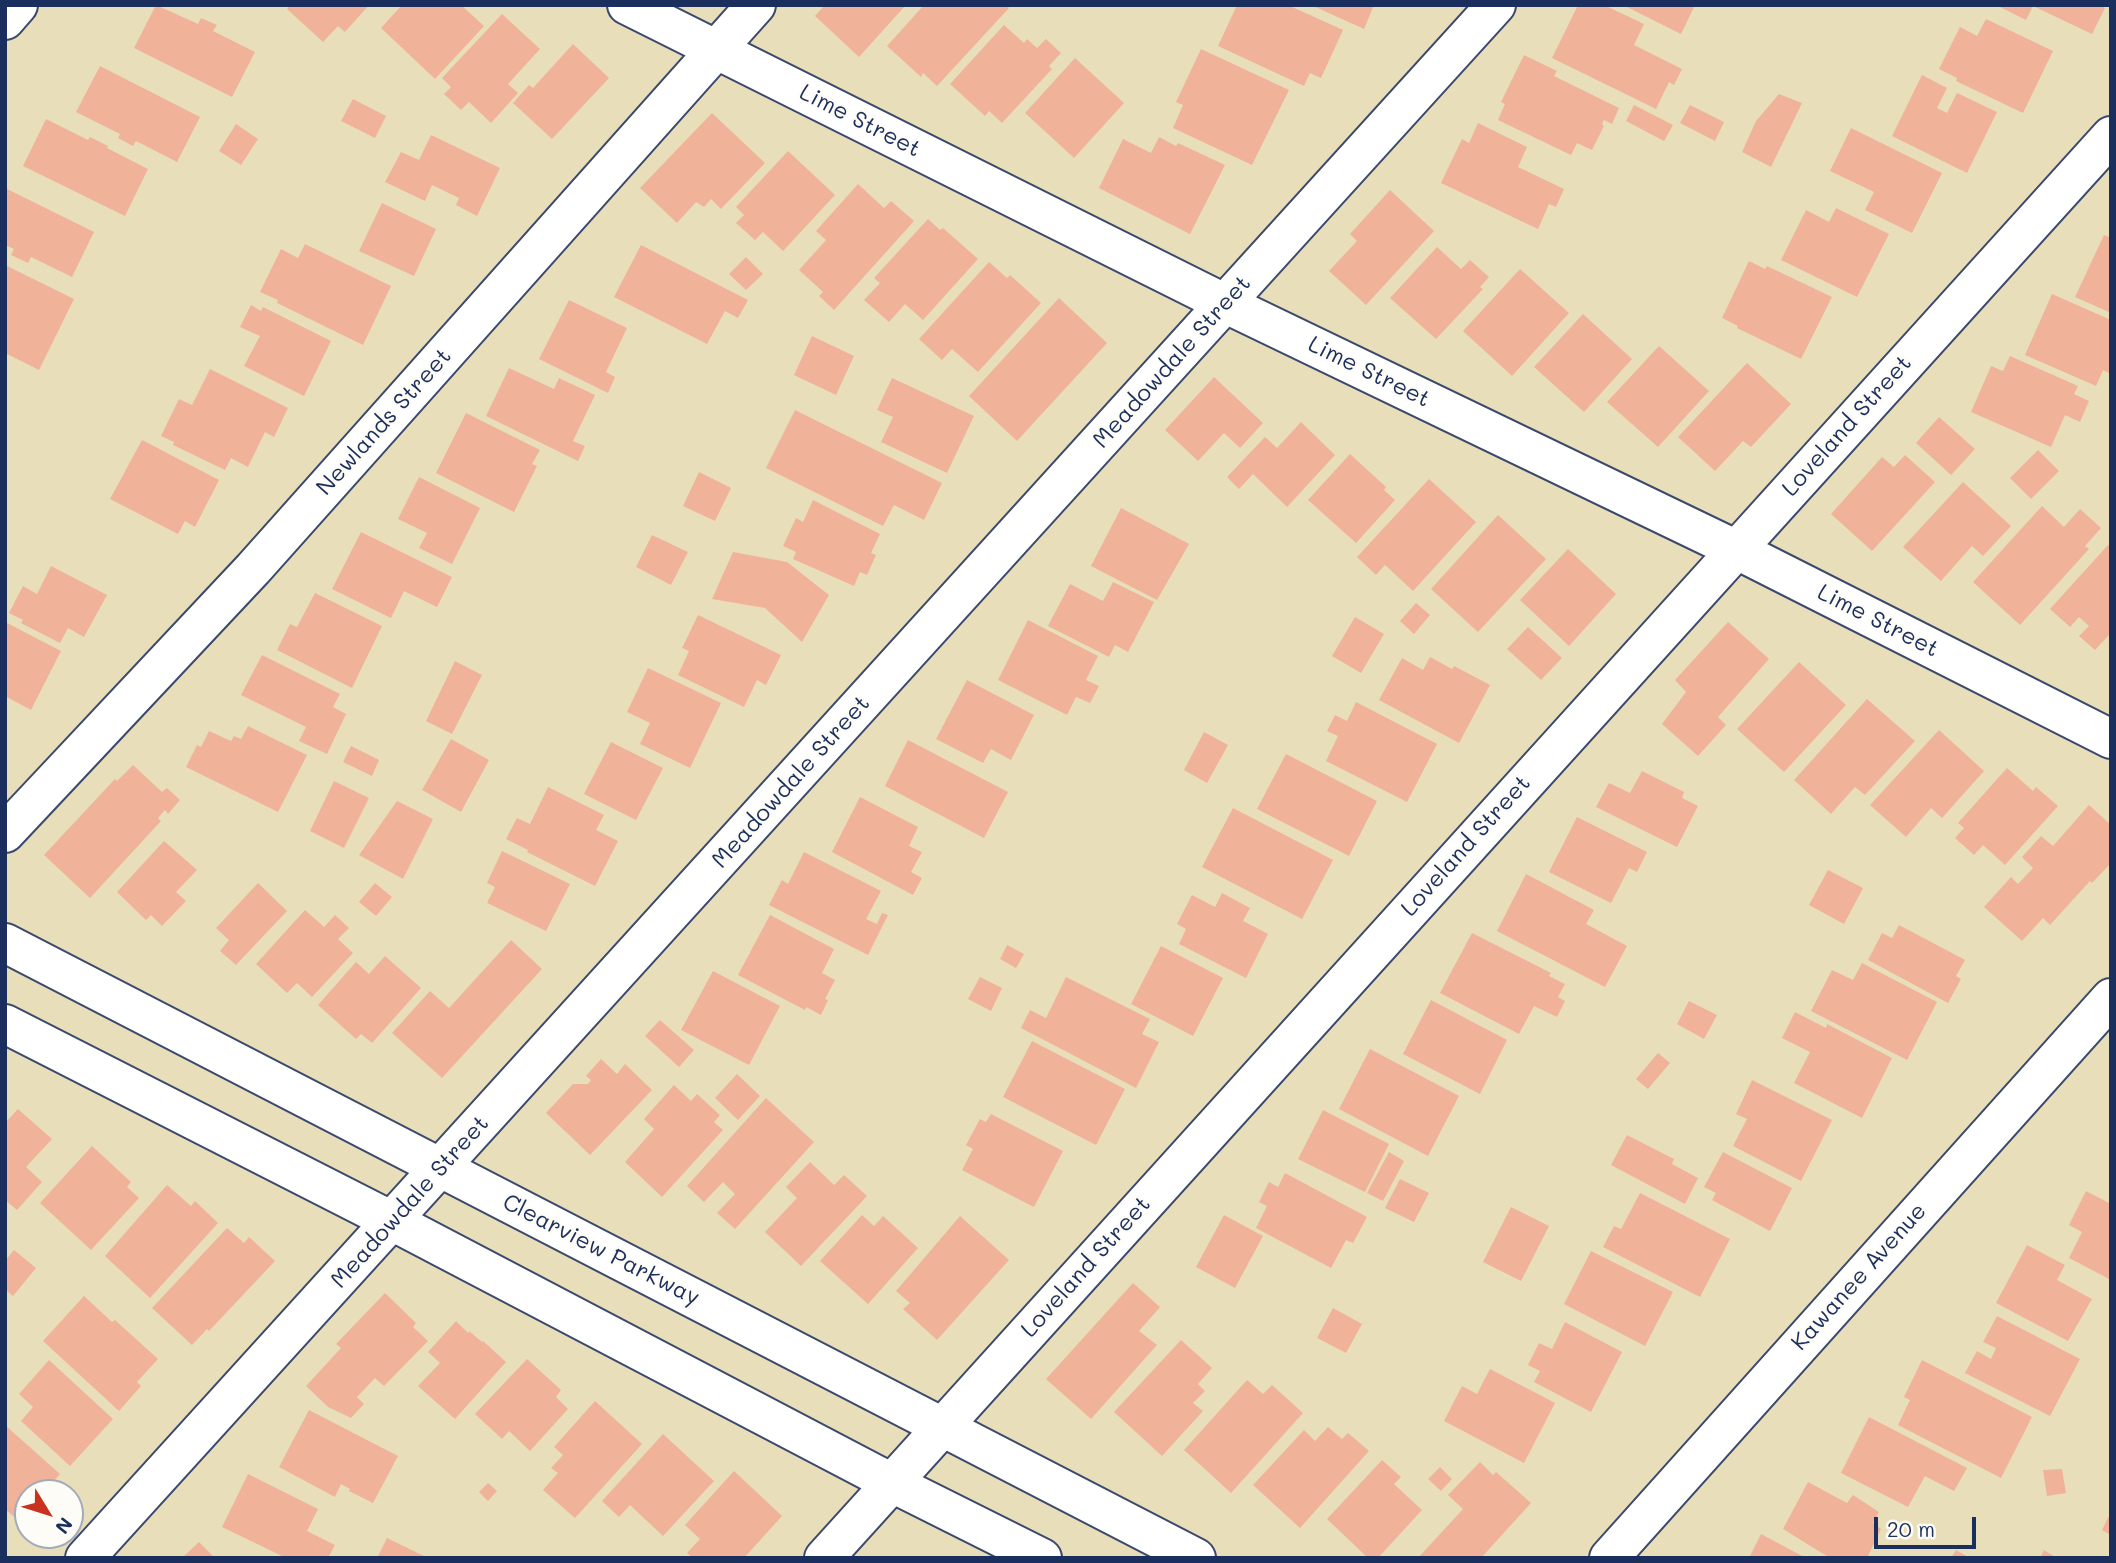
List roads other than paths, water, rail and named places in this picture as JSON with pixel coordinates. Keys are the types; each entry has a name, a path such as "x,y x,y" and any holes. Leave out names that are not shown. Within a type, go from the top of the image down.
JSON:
{"street":[{"path":"5,20 18,5"},
{"name":"Lime Street","path":"626,5 1226,304 1735,549 2111,739"},
{"name":"Newlands Street","path":"5,834 253,569 756,5"},
{"name":"Meadowdale Street","path":"85,1558 1496,5"},
{"name":"Loveland Street","path":"824,1558 2111,136"},
{"name":"Clearview Parkway","path":"5,943 1196,1558"},
{"name":"Kawanee Avenue","path":"1609,1558 2111,998"},
{"path":"5,1024 1042,1558"}]}
